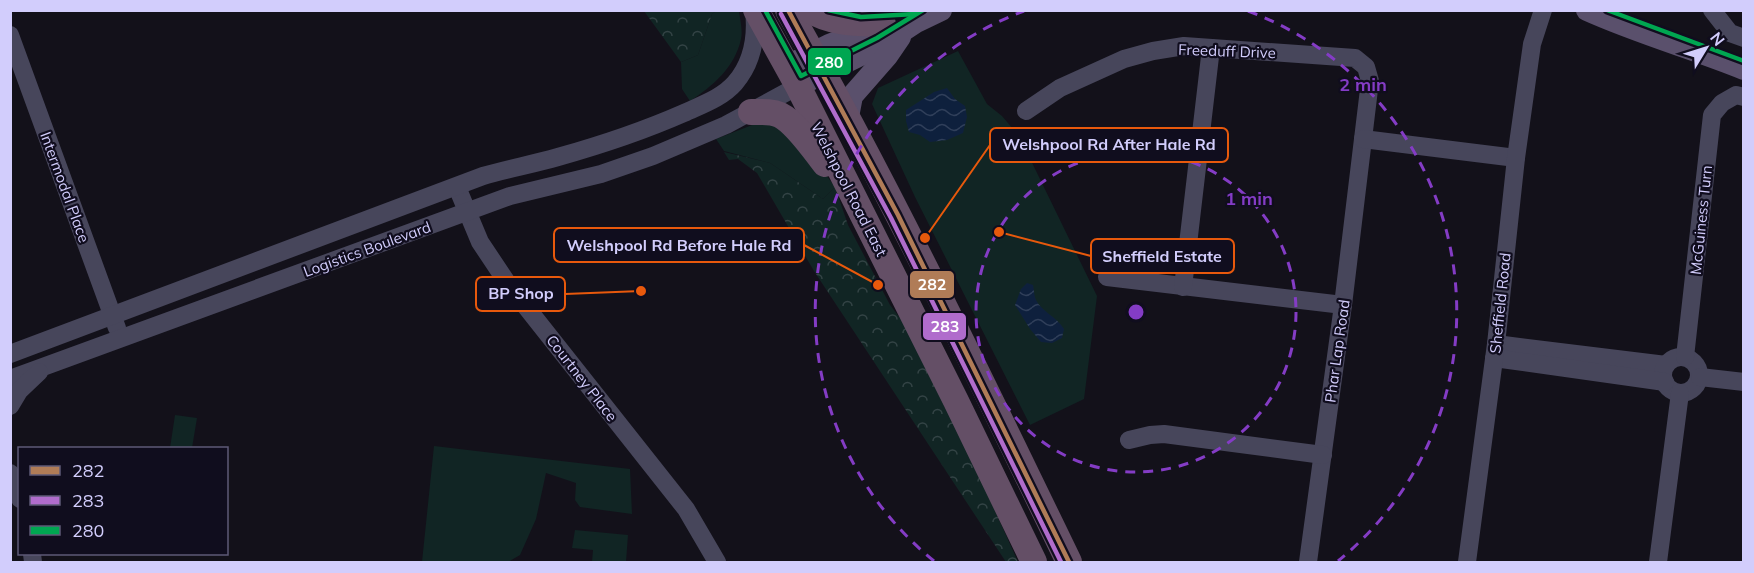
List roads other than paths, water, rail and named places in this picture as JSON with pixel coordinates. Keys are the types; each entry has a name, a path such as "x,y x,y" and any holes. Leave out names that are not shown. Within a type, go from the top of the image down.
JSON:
{"highway":[{"name":"Welshpool Road East","path":"755,10 793,76 1034,562"},
{"name":"Welshpool Road East","path":"788,10 848,117 979,376 1069,562"},
{"path":"809,10 820,17 837,22 902,25"},
{"path":"752,112 771,112 790,122 827,166 892,301 917,324"}],"main road":[{"path":"793,76 902,25 942,10"},
{"path":"1587,10 1624,26 1743,69"},
{"path":"1622,10 1709,55"},
{"path":"848,117 852,96 887,56 902,25"}],"street":[{"name":"Logistics Boulevard","path":"10,354 483,176 514,166 557,158 648,128 717,98 735,84 749,60 754,42 755,10"},
{"name":"Sheffield Road","path":"1529,10 1532,44"},
{"name":"Sheffield Road","path":"1467,562 1495,351 1516,158 1532,44 1543,10"},
{"path":"1712,10 1730,33 1743,38"},
{"name":"Intermodal Place","path":"10,35 121,338"},
{"name":"Freeduff Drive","path":"1026,111 1060,88 1124,59 1184,46 1355,58 1366,67 1370,81 1363,139"},
{"path":"1183,287 1211,48"},
{"name":"Logistics Boulevard","path":"10,379 510,196 601,174 628,165 752,112 793,76"},
{"name":"McGuiness Turn","path":"1685,357 1712,115 1722,103 1740,96"},
{"path":"1363,139 1516,158"},
{"name":"Phar Lap Road","path":"1308,562 1363,139"},
{"name":"Courtney Place","path":"457,187 480,242 508,284 686,509 717,562"},
{"path":"1107,277 1343,305"},
{"path":"1495,351 1665,373"},
{"path":"1685,357 1696,364 1700,377 1693,389 1680,393 1673,391 1665,373 1675,358 1685,357"},
{"path":"10,406 19,391 37,373 59,361"},
{"path":"1700,377 1743,382"},
{"path":"1658,562 1680,393"},
{"path":"1129,440 1164,434 1323,455"},
{"path":"10,473 18,494"}],"water":[{"path":"947,88 955,99 965,106 967,117 963,133 947,140 930,142 920,135 909,132 906,110 934,92"},
{"path":"1027,283 1033,285 1035,298 1039,304 1064,329 1062,338 1052,343 1041,342 1030,329 1015,305 1021,289"}],"place":[{"name":"Sheffield Estate","path":"999,232"},
{"name":"Welshpool Rd After Hale Rd","path":"925,238"},
{"name":"Welshpool Rd Before Hale Rd","path":"878,285"},
{"name":"BP Shop","path":"641,291"}]}
